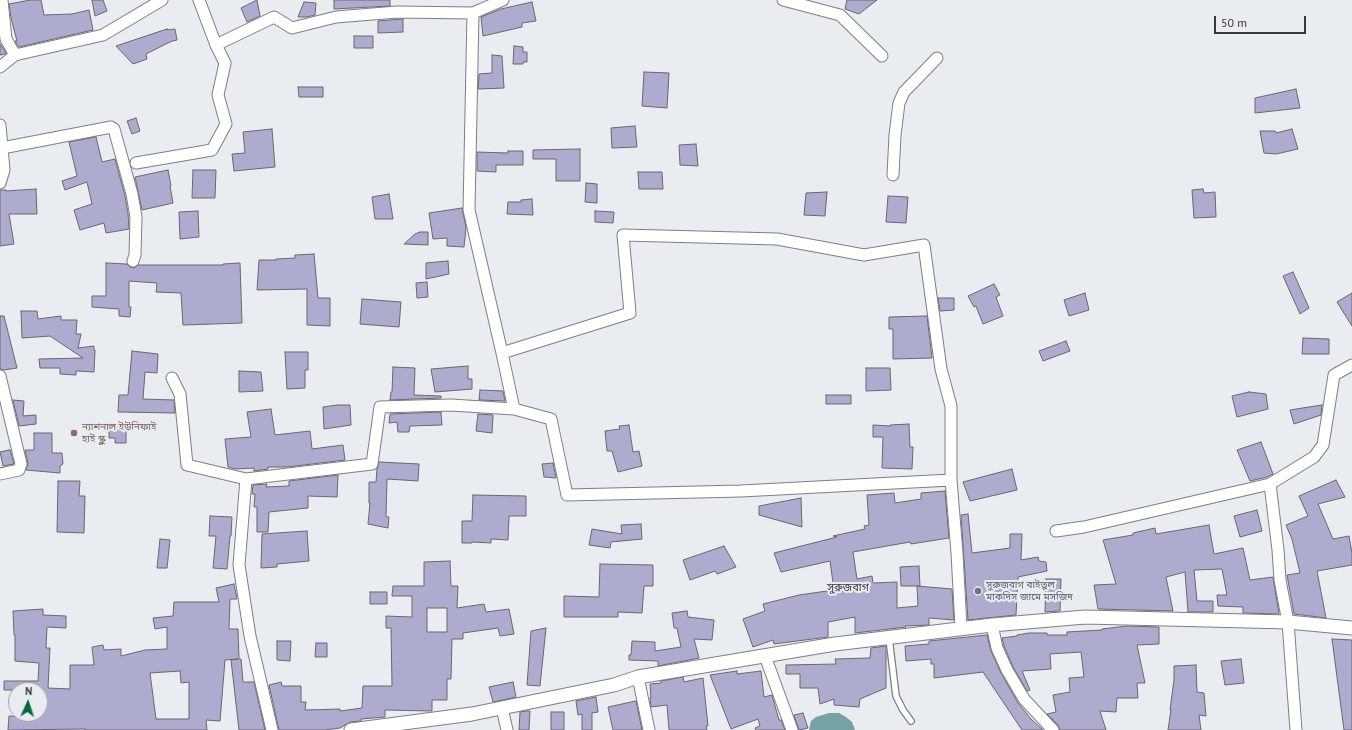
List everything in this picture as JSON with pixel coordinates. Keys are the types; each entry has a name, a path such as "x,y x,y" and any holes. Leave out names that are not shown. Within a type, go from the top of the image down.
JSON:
{"street":[{"path":"2,0 6,39 15,55"},
{"path":"0,67 15,55 103,35 162,0"},
{"path":"136,163 212,150 226,124 218,95 225,64 199,0"},
{"path":"216,45 274,17 292,28 336,17 389,12 473,13 502,0"},
{"path":"783,0 840,15 882,56"},
{"path":"473,13 469,210 514,409"},
{"path":"893,175 899,103 904,92 937,58"},
{"path":"0,125 4,170 0,183"},
{"path":"2,148 112,127 114,129 132,194 136,217 135,255 133,261"},
{"path":"502,353 630,313 623,235 777,239 864,256 924,245 941,370 950,406 951,480 962,628"},
{"path":"1056,531 1091,525 1270,484 1314,457 1323,445 1334,375 1352,365"},
{"path":"0,376 21,464 20,470 0,474"},
{"path":"172,378 180,394 188,465 246,479 372,464 380,407 451,405 514,409 551,419 567,495 741,491 951,480"},
{"path":"246,479 239,565 250,636 272,730"},
{"path":"1270,484 1280,580 1288,622 1296,730"},
{"path":"351,730 472,714 614,684 638,677 835,644 992,624 1085,617 1288,622 1352,628"},
{"path":"992,624 997,648 1007,670 1024,700 1053,730"},
{"path":"765,656 792,730"},
{"path":"638,677 649,730"},
{"path":"502,708 507,730"}],"lane":[{"path":"889,637 896,696 902,710 911,721"}],"water":[{"path":"829,713 839,713 846,717 852,722 855,730 809,730 811,721 816,717"}],"building":[{"path":"30,0 41,0 44,15 72,14 89,10 93,30 19,47 15,41 17,41 9,4"},
{"path":"92,0 103,0 107,11 95,16"},
{"path":"257,0 260,16 247,22 241,8"},
{"path":"334,0 390,0 390,6 334,9"},
{"path":"847,0 877,0 859,14 845,9"},
{"path":"304,2 316,3 315,15 298,17"},
{"path":"532,2 536,21 522,23 522,27 483,36 481,17 501,9"},
{"path":"403,19 403,32 378,33 378,21"},
{"path":"167,29 175,29 177,40 146,54 147,59 133,64 116,46"},
{"path":"354,36 373,36 373,48 354,48"},
{"path":"0,44 6,53 5,54 0,55"},
{"path":"514,46 523,47 523,52 527,52 527,62 523,62 523,64 513,64"},
{"path":"492,55 502,56 504,88 478,89 479,74 492,73"},
{"path":"644,72 669,73 667,108 642,106"},
{"path":"298,87 323,87 323,97 299,97"},
{"path":"1296,89 1300,108 1255,113 1255,98"},
{"path":"136,118 140,131 132,134 127,121"},
{"path":"635,126 637,147 612,148 611,128"},
{"path":"272,129 275,167 234,171 232,154 245,153 243,132"},
{"path":"1292,129 1298,149 1276,154 1264,153 1260,131 1275,131 1276,133"},
{"path":"96,137 102,162 115,159 125,196 129,229 106,233 104,223 80,230 74,210 92,204 87,182 65,190 62,181 77,176 69,142"},
{"path":"696,144 698,166 680,165 679,145"},
{"path":"580,149 580,181 556,181 556,159 533,159 533,150"},
{"path":"508,151 523,151 523,165 496,165 496,172 477,171 477,152 508,153"},
{"path":"168,170 173,203 142,210 135,177"},
{"path":"193,170 216,170 215,198 192,198"},
{"path":"638,172 662,172 663,189 639,189"},
{"path":"586,183 597,184 597,203 585,202"},
{"path":"36,189 37,214 9,214 14,244 0,246 0,190"},
{"path":"1203,189 1204,193 1215,192 1216,217 1194,218 1192,190"},
{"path":"827,192 825,216 804,215 806,193"},
{"path":"389,194 393,219 375,219 372,197"},
{"path":"888,196 908,197 906,223 886,222"},
{"path":"532,199 533,215 507,214 508,202 521,202 521,200"},
{"path":"462,208 466,227 464,247 447,246 447,238 433,239 429,213"},
{"path":"198,211 199,237 180,239 179,212"},
{"path":"595,211 614,212 613,223 595,222"},
{"path":"420,232 428,232 428,245 404,244 415,234"},
{"path":"314,254 318,298 330,298 330,326 307,325 307,289 257,290 259,260 295,258 295,255"},
{"path":"448,261 449,274 426,279 426,263"},
{"path":"106,263 127,264 134,268 138,265 223,265 240,263 242,323 183,325 181,293 156,292 157,283 129,281 129,307 131,307 130,317 119,316 119,309 92,307 92,296 106,296"},
{"path":"1293,272 1309,308 1300,314 1283,276"},
{"path":"427,282 428,297 417,298 416,283"},
{"path":"994,284 1000,295 996,297 1003,316 983,324 976,306 974,307 968,296"},
{"path":"1085,293 1089,310 1069,316 1064,300"},
{"path":"1352,293 1352,326 1337,302"},
{"path":"938,298 954,298 954,310 940,311"},
{"path":"362,299 401,302 399,327 360,324"},
{"path":"21,311 37,311 38,319 61,316 61,320 77,320 76,334 81,334 78,348 94,346 94,372 76,371 76,375 60,374 60,368 40,368 39,359 83,358 50,336 22,338"},
{"path":"0,316 4,316 17,368 4,370 0,369"},
{"path":"927,316 932,358 893,359 893,329 889,329 889,317"},
{"path":"1303,338 1329,339 1329,354 1302,354"},
{"path":"1066,341 1070,351 1043,361 1039,351"},
{"path":"132,351 158,354 157,373 145,372 143,399 174,400 175,413 118,412 119,395 128,395"},
{"path":"285,352 308,352 308,370 305,370 305,388 287,389"},
{"path":"468,366 468,379 472,379 472,389 435,392 431,369"},
{"path":"393,367 415,368 414,395 441,396 441,398 390,400 392,392"},
{"path":"866,368 890,368 891,390 866,391"},
{"path":"239,371 261,372 263,391 239,392"},
{"path":"480,390 503,391 505,401 479,400"},
{"path":"1249,392 1266,394 1268,409 1237,417 1232,396"},
{"path":"826,395 851,395 851,404 826,404"},
{"path":"13,400 24,401 23,416 36,415 36,424 19,426"},
{"path":"350,405 351,425 324,429 323,407"},
{"path":"1322,405 1321,415 1294,424 1290,410"},
{"path":"271,409 275,435 310,431 312,449 343,445 345,460 287,467 268,467 268,469 254,471 254,468 235,469 228,467 225,439 251,437 247,412"},
{"path":"441,412 442,425 410,426 409,432 398,432 397,422 389,423 390,414"},
{"path":"478,414 493,415 492,433 476,431"},
{"path":"909,424 910,447 913,447 912,469 882,468 883,437 873,437 873,425 890,426"},
{"path":"629,425 633,452 639,451 642,466 618,472 612,451 607,451 605,431 620,429 619,426"},
{"path":"109,426 126,426 126,443 115,443 115,438 109,438"},
{"path":"34,433 52,433 52,453 62,453 63,464 60,466 60,473 26,470 28,463 25,450 34,450"},
{"path":"1261,442 1273,474 1250,481 1237,450"},
{"path":"10,450 14,464 3,466 0,452"},
{"path":"379,462 419,464 418,481 387,479 386,517 389,517 388,528 368,524 370,503 369,482 376,482"},
{"path":"553,463 556,478 544,477 542,464"},
{"path":"1012,469 1017,490 970,501 963,482"},
{"path":"338,475 337,497 308,496 308,508 269,512 268,532 257,532 257,507 254,507 255,494 252,494 253,485 267,484 266,487 289,486 289,481"},
{"path":"1336,480 1345,497 1318,504 1333,539 1349,536 1352,553 1352,565 1317,571 1326,618 1294,614 1287,575 1300,573 1292,539 1286,525 1308,516 1299,496"},
{"path":"58,481 80,481 79,496 85,496 84,533 57,532"},
{"path":"945,491 949,538 911,544 910,542 853,552 857,579 872,576 873,583 897,582 897,608 918,606 917,586 952,589 954,620 929,618 929,625 905,626 906,627 855,633 855,617 828,622 828,637 774,644 773,640 753,647 743,619 765,611 763,604 799,595 834,590 830,561 781,572 774,553 837,537 833,536 865,529 864,526 869,525 867,495 894,493 895,503 921,499 921,493"},
{"path":"473,495 526,496 526,516 509,516 508,540 491,539 491,543 462,543 462,521 472,521"},
{"path":"801,498 802,527 759,515 759,506"},
{"path":"1257,510 1262,531 1240,537 1234,516"},
{"path":"968,514 972,553 1010,548 1010,534 1022,534 1021,560 1038,557 1039,561 1046,562 1047,571 1018,577 1016,615 968,620 961,515"},
{"path":"210,516 232,517 227,569 213,568 216,536 209,536"},
{"path":"641,524 642,539 611,542 610,548 589,545 592,529 622,534 621,525"},
{"path":"1209,525 1214,554 1243,548 1250,580 1273,577 1279,614 1243,613 1243,607 1218,606 1217,595 1227,595 1222,569 1194,570 1197,601 1213,601 1213,612 1188,612 1185,572 1166,577 1173,611 1098,609 1094,585 1116,584 1103,540 1133,535 1133,533 1155,528 1156,534"},
{"path":"307,531 309,561 277,564 277,567 261,568 262,534"},
{"path":"160,539 170,540 167,568 157,568"},
{"path":"724,546 736,567 717,574 715,571 690,580 683,560"},
{"path":"450,561 451,586 458,586 457,608 484,604 486,612 509,609 514,634 500,636 498,628 463,633 463,639 452,639 451,679 447,679 447,700 432,700 432,711 385,710 385,717 361,719 361,721 350,722 340,728 324,730 279,730 269,685 281,682 282,686 301,686 301,702 306,702 305,710 340,709 340,711 362,708 363,686 392,686 391,628 386,628 386,616 412,617 412,596 392,596 393,586 424,586 424,562","holes":["427,608 447,608 447,632 427,632"]},
{"path":"600,564 653,565 653,586 644,586 642,613 618,612 618,617 564,617 564,596 599,597"},
{"path":"919,566 920,586 901,586 900,567"},
{"path":"1046,579 1061,579 1060,611 1045,612"},
{"path":"234,584 237,599 230,599 229,629 238,629 239,659 241,659 243,682 254,682 265,730 239,730 231,660 238,659 225,660 220,721 206,720 207,730 8,730 9,722 48,722 48,688 70,689 70,665 94,665 92,647 103,645 104,650 121,649 121,656 145,650 167,649 167,627 155,629 153,618 173,616 174,602 219,602 216,588","holes":["180,671 181,683 189,682 189,719 156,719 150,673"]},
{"path":"370,592 387,592 387,604 370,604"},
{"path":"43,609 43,615 66,616 66,628 47,627 46,648 50,648 48,688 48,682 8,682 8,690 4,690 4,681 38,681 39,663 15,661 13,611"},
{"path":"687,611 688,617 714,620 712,640 694,639 699,658 658,666 658,661 629,660 632,641 655,642 655,651 681,647 677,628 674,628 672,613"},
{"path":"1127,626 1159,627 1159,644 1137,645 1145,683 1137,683 1138,698 1117,698 1116,712 1100,711 1106,730 1060,730 1058,725 1047,714 1056,712 1053,695 1070,692 1069,678 1084,677 1081,652 1050,654 1051,669 1022,671 1030,690 1027,691 1013,667 1002,638 1029,633 1067,635 1067,632 1102,630"},
{"path":"546,628 540,686 527,685 531,631"},
{"path":"987,635 991,651 1001,673 1018,703 1031,719 1043,730 1022,730 983,672 934,678 934,664 931,664 931,659 906,661 905,646 929,644 929,641"},
{"path":"1332,639 1352,640 1352,730 1344,730"},
{"path":"277,641 291,641 290,661 277,660"},
{"path":"316,643 327,643 327,657 315,657"},
{"path":"886,646 886,688 860,699 859,707 834,705 834,699 820,704 818,688 800,688 800,674 786,674 786,665 836,664 835,659 870,658 871,648"},
{"path":"1241,659 1244,683 1225,685 1221,661"},
{"path":"1196,665 1197,692 1204,693 1206,716 1199,715 1201,730 1168,730 1174,680 1174,666"},
{"path":"737,671 737,674 761,671 764,697 772,695 779,720 781,720 785,730 756,730 755,728 760,726 758,719 731,729 710,675"},
{"path":"683,677 684,682 703,678 708,726 706,726 707,730 669,730 667,705 651,707 650,684 661,683 661,681"},
{"path":"513,682 516,697 493,702 489,687"},
{"path":"596,697 598,712 592,713 592,730 582,730 582,714 578,715 576,701"},
{"path":"636,701 642,730 613,730 608,707"},
{"path":"530,711 529,730 519,730 520,712"},
{"path":"551,712 564,712 564,730 551,730"},
{"path":"803,713 808,728 799,730 794,715"}],"place":[{"name":"ন্যাশনাল ইউনিফাই হাই স্কুল","path":"74,433"},
{"name":"সুরুজবাগ বাইতুল মাকদিস জামে মসজিদ","path":"978,591"}],"district":[{"name":"সুরুজবাগ","path":"848,588"}]}
